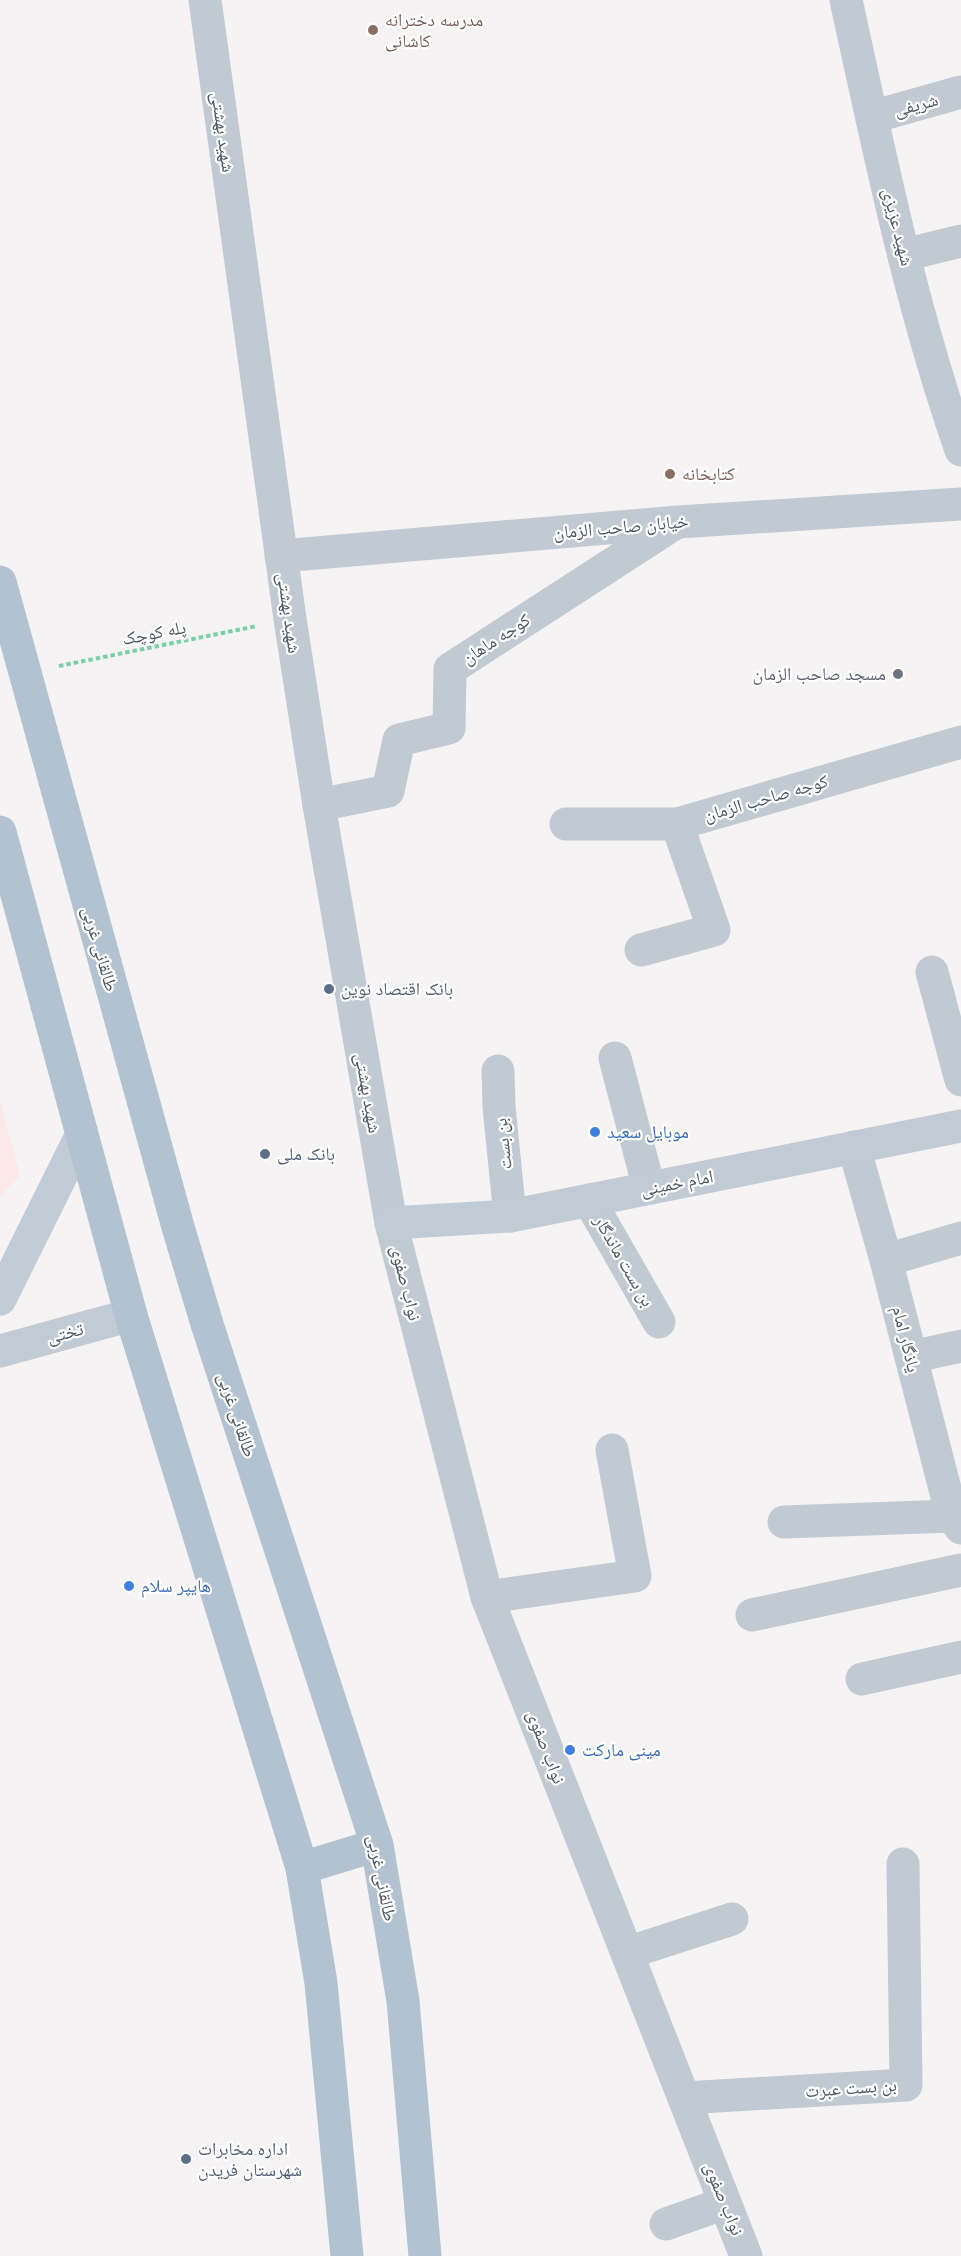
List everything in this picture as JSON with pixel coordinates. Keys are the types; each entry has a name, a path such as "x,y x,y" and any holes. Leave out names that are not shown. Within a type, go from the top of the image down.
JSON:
{"main road":[{"name":"طالقانی غربی","path":"0,582 178,1227 377,1845 404,2001 425,2256"},
{"path":"0,832 131,1315 302,1868 321,1983 347,2256"},
{"path":"302,1868 377,1845"}],"street":[{"name":"شهید بهشتی","path":"205,0 290,619 319,805 391,1224"},
{"name":"شهید عزیزی","path":"846,0 904,255 955,410 961,450"},
{"name":"شریفی","path":"872,117 961,92"},
{"path":"904,255 961,241"},
{"name":"خیابان صاحب الزمان","path":"281,556 678,522 961,504"},
{"name":"کوجه ماهان","path":"319,805 388,791 399,740 449,728 450,669 678,522"},
{"name":"کوجه صاحب الزمان","path":"566,824 677,824 961,742"},
{"path":"641,950 714,930 677,824"},
{"path":"932,972 961,1080"},
{"path":"615,1058 649,1188"},
{"name":"بن بست","path":"498,1071 499,1107 510,1216"},
{"name":"امام خمینی","path":"391,1224 510,1216 961,1126"},
{"path":"0,1299 81,1136"},
{"name":"یاذگار امام","path":"854,1147 956,1522"},
{"name":"بن بست ماندگار","path":"590,1200 659,1322"},
{"name":"نواب صفوی","path":"391,1224 487,1598 746,2256"},
{"path":"886,1260 961,1238"},
{"name":"تختی","path":"0,1351 131,1315"},
{"path":"911,1357 961,1346"},
{"path":"487,1598 635,1576 612,1450"},
{"path":"783,1522 956,1522"},
{"path":"752,1615 961,1570"},
{"path":"862,1679 961,1657"},
{"name":"بن بست عبرت","path":"684,2098 906,2085 903,1864"},
{"path":"627,1953 732,1919"},
{"path":"666,2223 725,2203"}],"path":[{"name":"پله کوچک","path":"24,673 290,619"}],"shaded area":[{"path":"0,1102 20,1175 0,1197"}],"place":[{"name":"مدرسه دخترانه کاشانی","path":"373,30"},
{"name":"کتابخانه","path":"670,474"},
{"name":"مسجد صاحب الزمان","path":"898,674"},
{"name":"بانک اقتصاد نوین","path":"329,989"},
{"name":"موبایل سعید","path":"595,1132"},
{"name":"بانک ملی","path":"265,1154"},
{"name":"هایپر سلام","path":"129,1586"},
{"name":"مینی مارکت","path":"570,1750"},
{"name":"اداره مخابرات شهرستان فریدن","path":"186,2159"}]}
